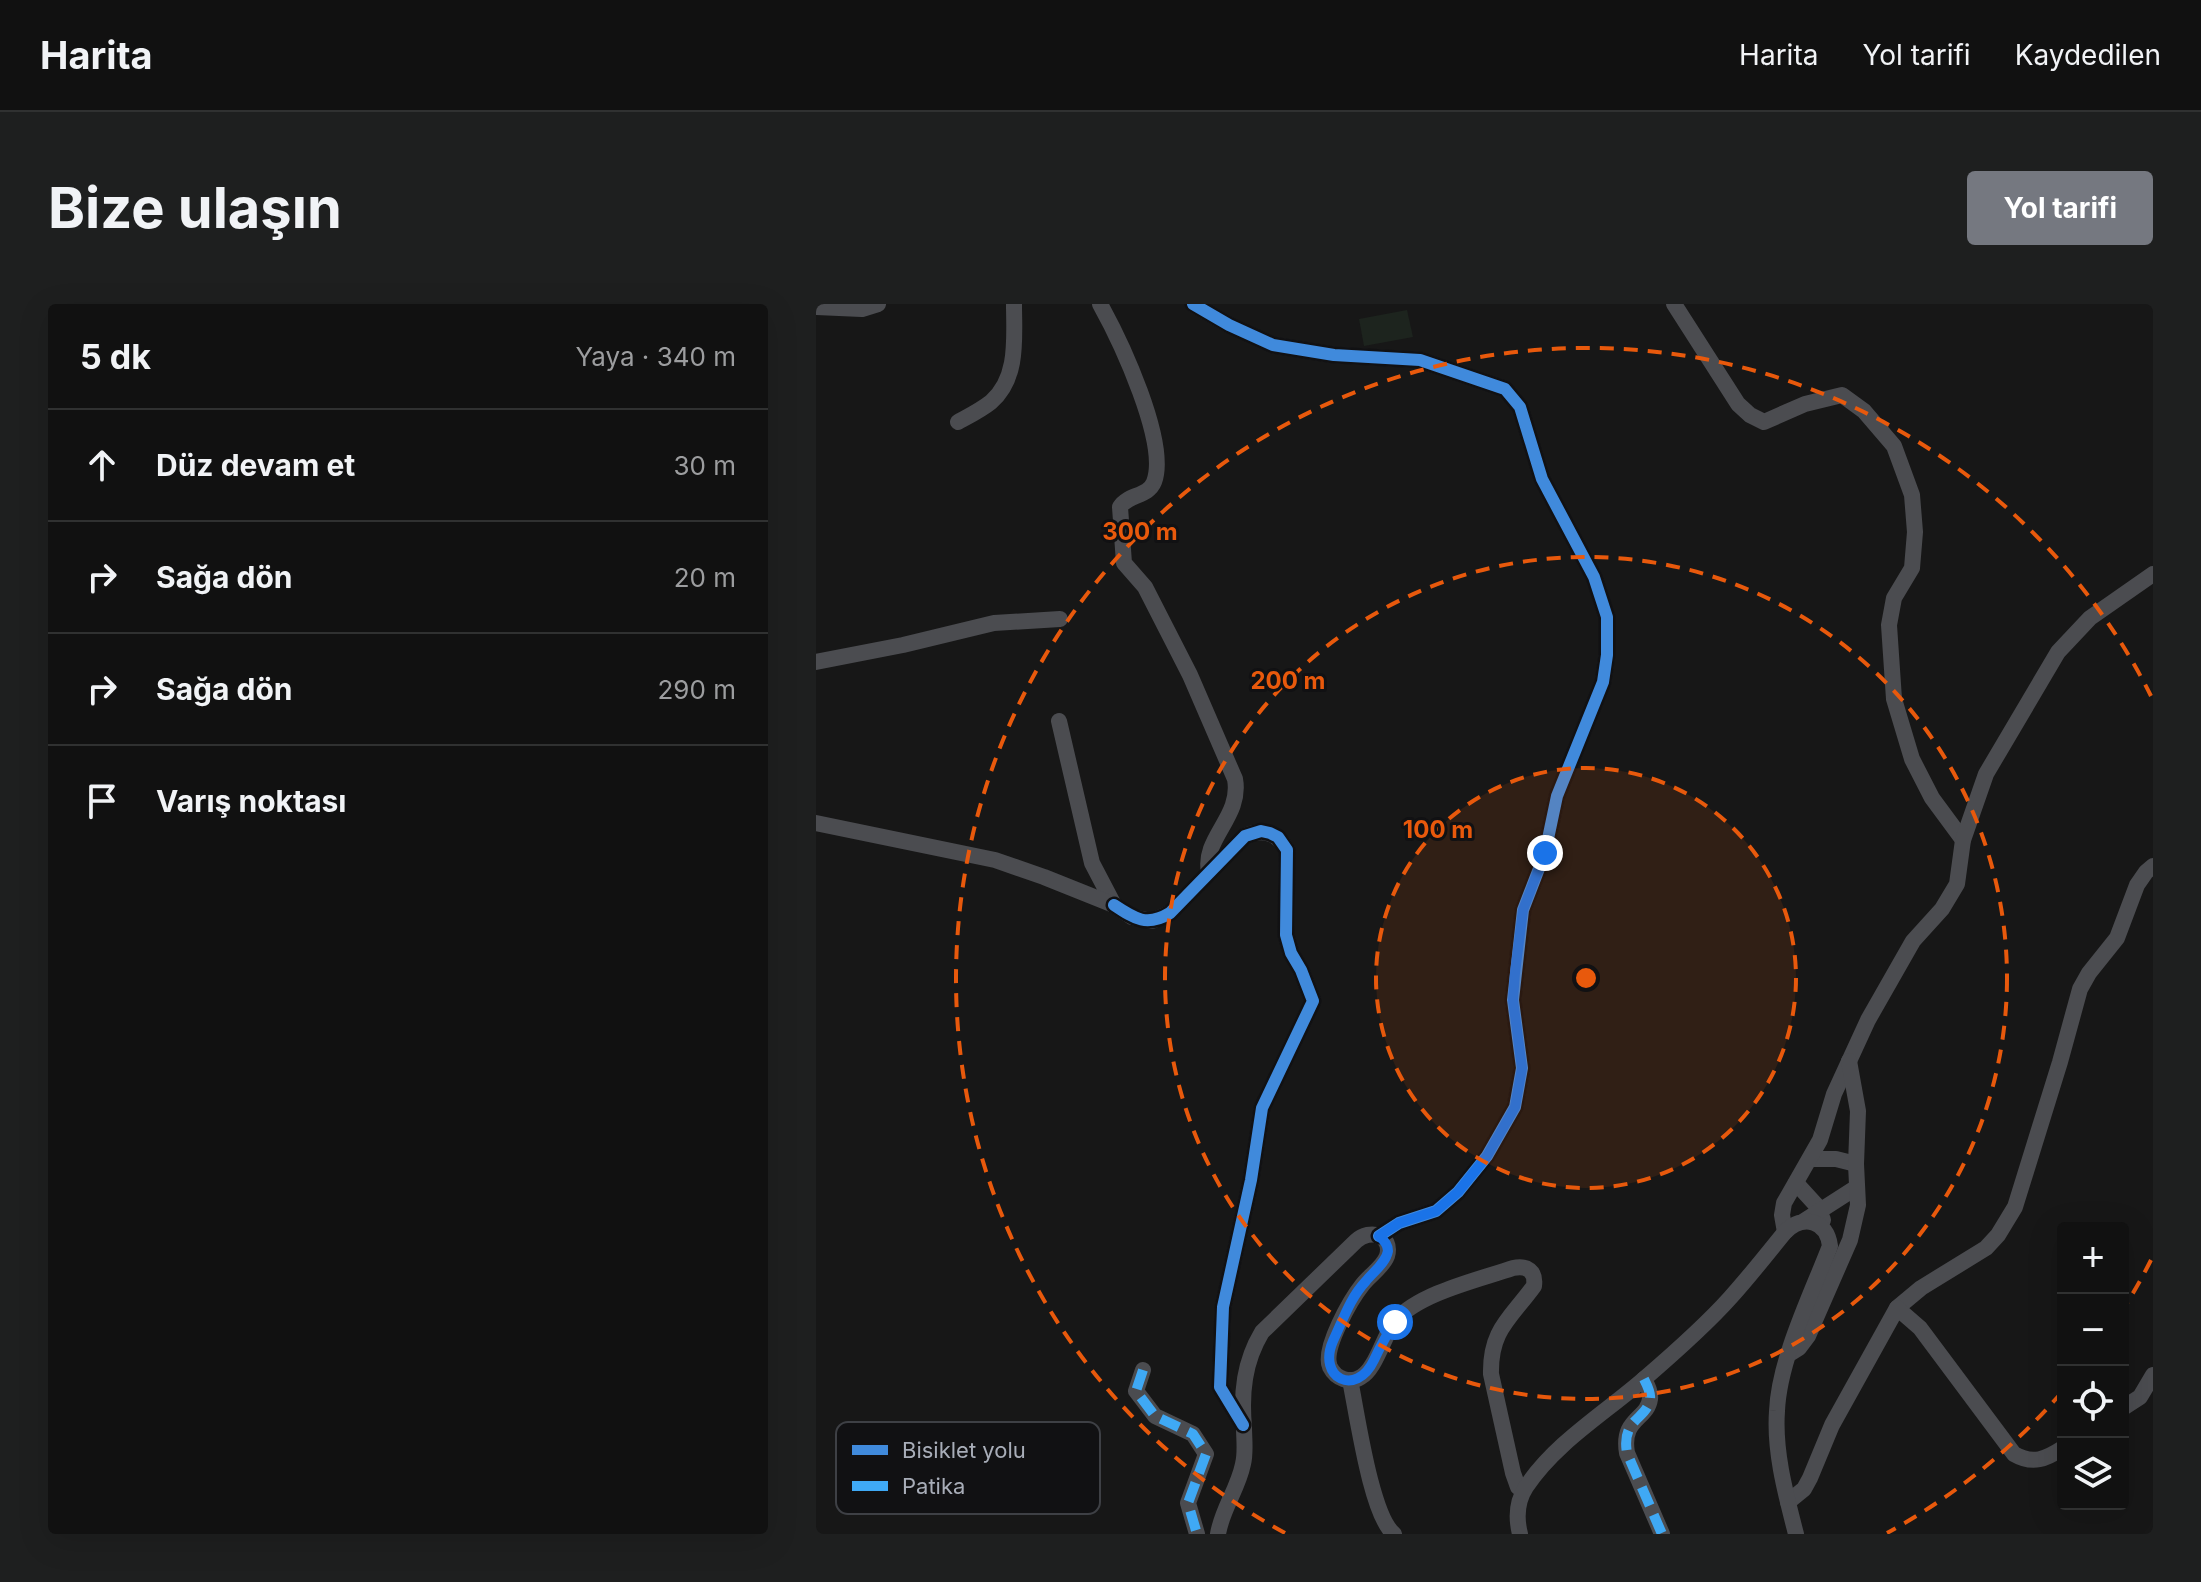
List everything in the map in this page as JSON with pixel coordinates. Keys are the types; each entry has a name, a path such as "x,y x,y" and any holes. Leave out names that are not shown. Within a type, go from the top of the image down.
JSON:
{"street":[{"path":"816,307 862,309 878,304"},
{"path":"958,422 991,401 1010,374 1014,304"},
{"path":"1100,304 1139,389 1156,447 1155,477 1151,487 1125,500 1120,507 1124,563 1145,587 1165,625 1190,675 1237,787 1234,806 1209,851 1209,872"},
{"path":"1193,304 1273,345 1334,355 1420,360 1505,389 1520,407 1542,479 1594,577 1607,617 1603,682 1557,796 1545,853 1523,910 1513,1000 1522,1068 1515,1107 1487,1156 1458,1192 1436,1211 1399,1223 1379,1236"},
{"path":"1674,304 1738,404 1750,415 1764,422 1805,404 1842,395 1864,411 1894,446 1912,495 1915,532 1912,568 1894,598 1889,625 1894,699 1912,759 1932,798 1963,840"},
{"path":"1785,1232 1782,1209 1820,1140 1834,1094 1849,1061 1891,977 1913,941 1942,909 1957,884 1963,840 1986,774 2058,652 2090,618 2153,574"},
{"path":"816,662 994,623 1060,619"},
{"path":"1059,721 1092,863 1114,905"},
{"path":"816,823 995,860 1114,905 1132,917 1152,921 1170,913 1245,836 1254,832 1270,833 1284,843 1287,850 1286,935 1313,1001 1262,1108 1251,1180 1223,1307 1220,1387 1243,1425"},
{"path":"1788,1502 1804,1489 1832,1425 1897,1308 1937,1277 1986,1248 2007,1222 2015,1207 2080,989 2117,938 2137,885 2153,866"},
{"path":"1789,1354 1799,1348 1808,1336 1850,1240 1858,1205 1858,1111 1849,1061"},
{"path":"1810,1159 1836,1159 1856,1164"},
{"path":"1796,1183 1820,1212 1830,1246 1789,1354 1776,1413 1778,1445 1796,1534"},
{"path":"1520,1534 1518,1508 1523,1491 1534,1475 1728,1300 1785,1232 1857,1187"},
{"path":"1804,1221 1813,1222 1826,1232"},
{"path":"1218,1534 1224,1510 1243,1465 1244,1382 1247,1363 1262,1332 1362,1235 1371,1233 1379,1236 1387,1246 1388,1254 1351,1300 1330,1349 1328,1360 1332,1371 1340,1378 1359,1379 1368,1372 1395,1322 1416,1303 1513,1268 1528,1268 1534,1275 1534,1286 1497,1334 1490,1360 1513,1473 1518,1487 1523,1491"},
{"path":"1897,1308 1920,1328 2014,1454 2038,1461 2057,1452"},
{"path":"1143,1370 1136,1391 1155,1416 1193,1434 1206,1454 1188,1503 1197,1534"},
{"path":"2129,1404 2140,1397 2153,1375"},
{"path":"1644,1379 1650,1392 1649,1403 1628,1430 1625,1445 1662,1534"},
{"path":"1350,1380 1374,1496 1388,1529 1394,1534"}],"shaded area":[{"path":"1407,310 1413,337 1364,346 1359,319"}],"marked path":[{"path":"1143,1370 1136,1391 1155,1416 1193,1434 1206,1454 1188,1503 1197,1534"},
{"path":"1644,1379 1650,1399 1628,1433 1627,1453 1662,1534"}],"cycle path":[{"path":"1193,304 1273,345 1334,355 1420,360 1505,389 1520,407 1542,479 1594,577 1607,617 1603,682 1557,796 1545,853 1523,910 1513,1000 1522,1068 1515,1107 1487,1156 1458,1192 1436,1211 1399,1223 1379,1236"},
{"path":"1114,905 1141,920 1154,920 1170,913 1245,836 1261,831 1270,833 1278,837 1287,850 1286,935 1313,1001 1262,1108 1251,1180 1223,1307 1220,1387 1243,1425"}],"route":[{"path":"1395,1322 1368,1372 1359,1379 1350,1380 1340,1378 1332,1371 1328,1360 1330,1349 1351,1300 1388,1254 1385,1240 1379,1236 1399,1223 1436,1211 1458,1192 1487,1156 1515,1107 1522,1068 1513,1000 1515,973 1523,910 1545,853"}]}
